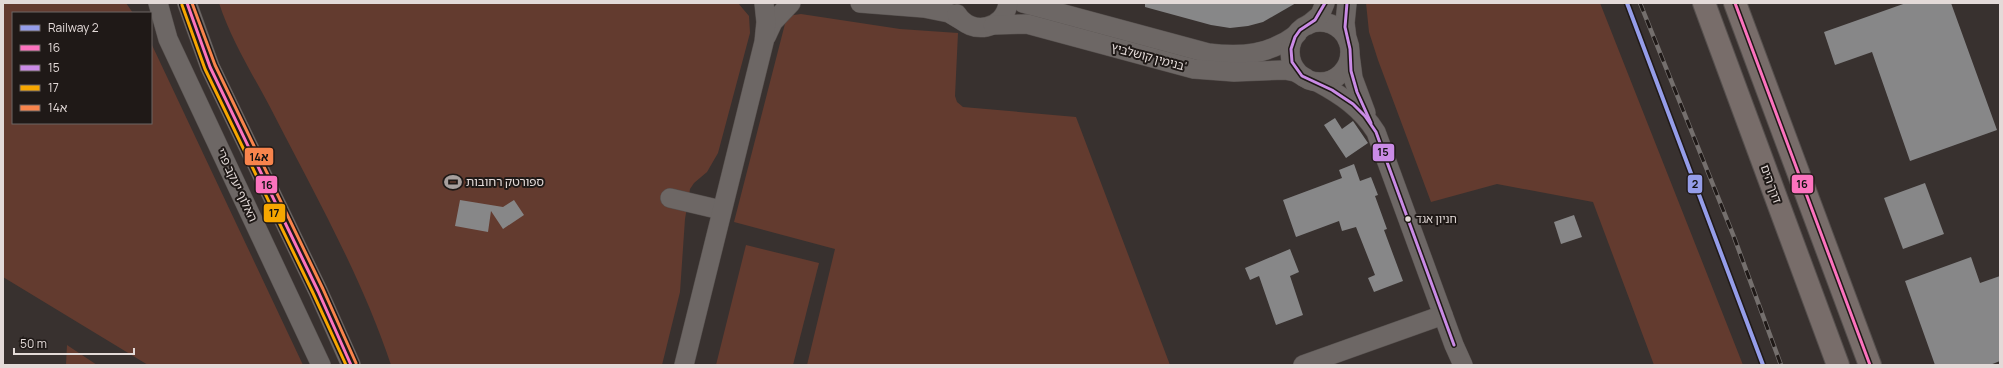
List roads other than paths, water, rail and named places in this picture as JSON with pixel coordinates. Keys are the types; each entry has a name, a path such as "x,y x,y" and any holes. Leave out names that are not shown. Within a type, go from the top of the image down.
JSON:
{"main road":[{"name":"דרך הים","path":"1704,3 1838,365"},
{"path":"1735,3 1870,365"}],"street":[{"name":"האלוף יעקב פרי","path":"158,3 168,39 321,365"},
{"path":"187,3 210,67 318,291 351,365"},
{"path":"684,365 721,210 764,42 766,22 764,3"},
{"path":"764,42 773,22 791,3"},
{"path":"860,3 924,8 949,13 964,22"},
{"path":"954,3 957,13 964,22"},
{"path":"993,25 1004,16 1008,3"},
{"name":"בנימין קושלביץ'","path":"1023,3 1208,53 1229,54 1263,52 1276,47 1302,29"},
{"path":"1302,29 1316,23 1328,23 1339,29 1348,46 1347,65 1340,75 1329,81 1311,80 1296,70 1291,58 1291,45 1302,29 1320,15 1325,3"},
{"name":"בנימין קושלביץ'","path":"1347,3 1345,23 1351,71 1355,86 1371,123 1381,141 1443,315 1463,365"},
{"name":"בנימין קושלביץ'","path":"964,22 979,28 993,25 1027,24 1194,69 1234,72 1285,70 1295,72 1353,104 1371,123"},
{"path":"670,198 721,210"},
{"path":"1303,365 1443,315"}],"railway":[{"path":"1640,3 1734,237 1781,365"}],"rail line":[{"name":"2","path":"1627,3 1763,365"}],"place":[{"name":"ספורטק רחובות","path":"453,182"},
{"name":"חניון אגד","path":"1408,219"}]}
